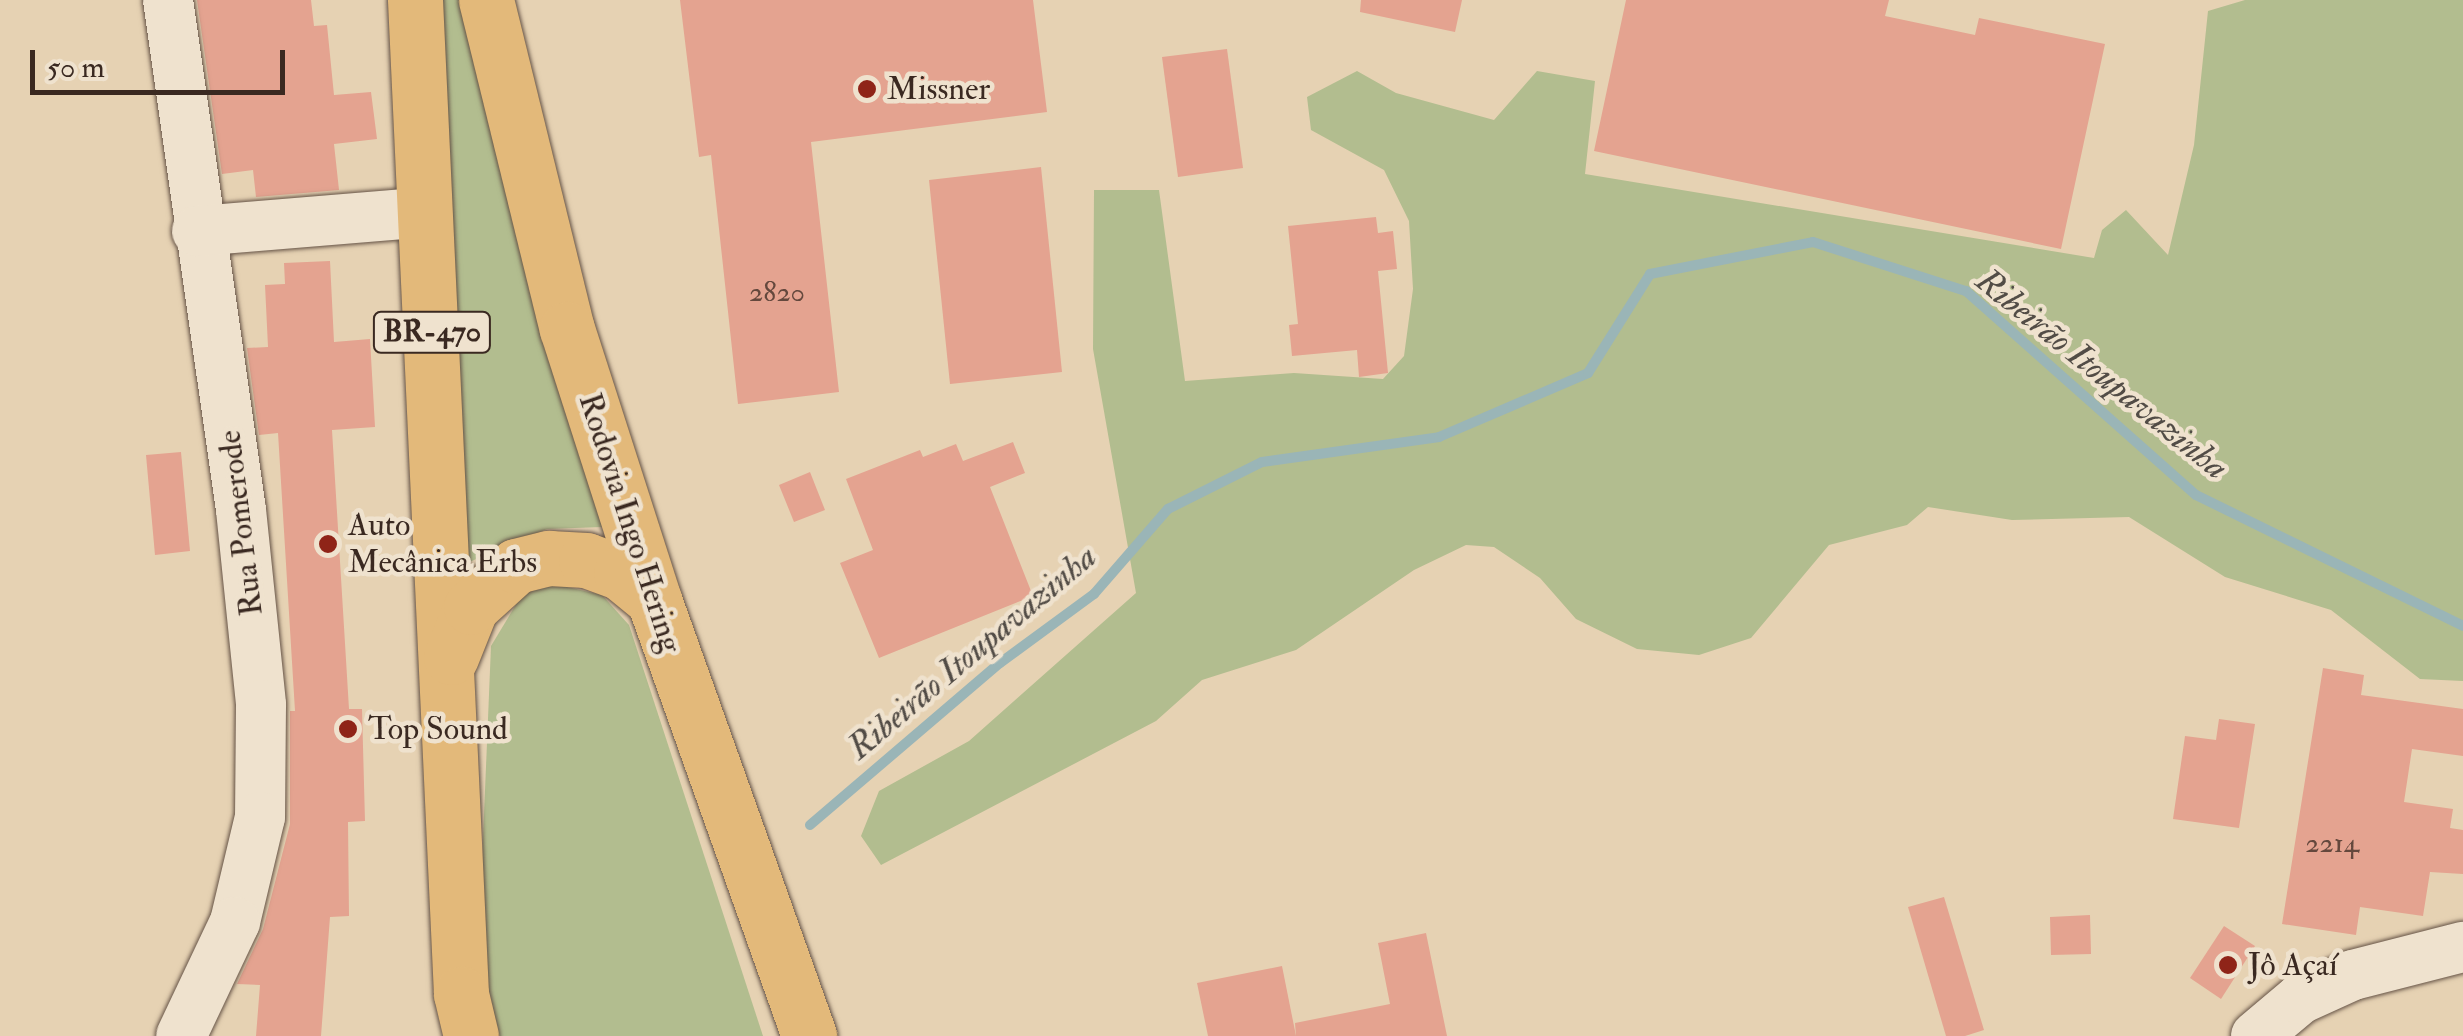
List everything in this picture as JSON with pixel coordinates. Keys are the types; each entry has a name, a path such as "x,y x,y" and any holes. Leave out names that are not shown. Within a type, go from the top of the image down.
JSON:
{"highway":[{"name":"BR-470","path":"414,0 461,994 471,1036"},
{"name":"Rodovia Ingo Hering","path":"486,0 567,329 654,600 779,962 809,1036"},
{"path":"448,665 471,606 516,566 550,558 586,560 621,573 654,600"},
{"path":"779,962 791,1036"}],"street":[{"name":"Rua Pomerode","path":"168,0 197,231 241,510 261,705 260,818 235,922 181,1036"},
{"path":"197,231 426,212"},
{"path":"2256,1036 2300,999 2354,975 2463,947"},
{"path":"779,962 828,1036"}],"green space":[{"path":"433,0 468,0 602,527 547,529 467,563"},
{"path":"2245,0 2463,0 2463,681 2420,679 2331,610 2225,577 2129,517 2012,520 1928,507 1907,525 1829,545 1751,638 1699,655 1637,649 1576,619 1540,578 1494,547 1466,545 1414,570 1296,650 1202,680 1156,721 881,865 861,836 879,791 969,741 1136,593 1093,349 1094,190 1159,190 1185,381 1294,373 1383,379 1404,356 1413,289 1409,221 1384,170 1311,130 1307,97 1357,71 1396,93 1494,120 1537,71 1595,81 1585,174 2094,258 2102,230 2126,210 2168,255 2194,145 2208,11"},
{"path":"550,583 602,595 629,625 763,1036 486,1036 477,984 491,646 526,588"}],"building":[{"path":"197,0 311,0 314,26 327,25 334,95 371,92 377,139 334,144 339,190 256,197 253,170 222,174"},
{"path":"680,0 1033,0 1047,112 811,142 839,392 738,404 711,155 699,157"},
{"path":"1361,0 1462,0 1455,32 1360,12"},
{"path":"1626,0 1889,0 1885,16 1975,35 1979,18 2105,44 2061,249 1594,151"},
{"path":"1227,49 1243,168 1178,177 1162,57"},
{"path":"1041,167 1062,372 950,384 929,180"},
{"path":"1376,217 1378,233 1393,231 1397,269 1378,271 1388,373 1359,377 1357,350 1292,356 1289,325 1298,324 1288,226"},
{"path":"330,261 334,342 370,339 375,427 332,430 349,709 362,709 365,821 348,822 349,916 330,917 321,1036 256,1036 260,985 237,984 263,929 290,824 290,711 295,711 278,433 259,435 247,348 268,347 265,285 285,284 284,263"},
{"path":"1013,442 1025,473 990,487 1033,596 879,658 840,563 873,550 846,479 920,450 923,457 956,444 963,461"},
{"path":"181,452 190,551 155,555 146,455"},
{"path":"810,472 825,510 794,522 779,485"},
{"path":"2323,668 2364,675 2361,695 2463,709 2463,756 2412,749 2404,802 2453,809 2450,828 2463,830 2463,874 2430,872 2423,916 2360,907 2356,935 2282,924"},
{"path":"2219,719 2255,724 2239,828 2173,819 2185,736 2216,740"},
{"path":"1944,897 1984,1030 1965,1036 1946,1036 1908,907"},
{"path":"2090,915 2091,954 2051,955 2050,917"},
{"path":"2224,926 2255,946 2221,999 2190,978"},
{"path":"1426,933 1447,1036 1296,1036 1295,1023 1390,1004 1378,943"},
{"path":"1282,966 1296,1036 1208,1036 1197,983"}],"waterway":[{"name":"Ribeirão Itoupavazinha","path":"810,825 1000,663 1094,594 1168,509 1262,462 1439,437 1588,373 1650,274 1813,242 1966,291 2196,495 2463,626"}],"place":[{"name":"Missner","path":"867,89"},
{"name":"Auto Mecânica Erbs","path":"328,544"},
{"name":"Top Sound","path":"348,729"},
{"name":"Jô Açaí","path":"2228,965"}]}
